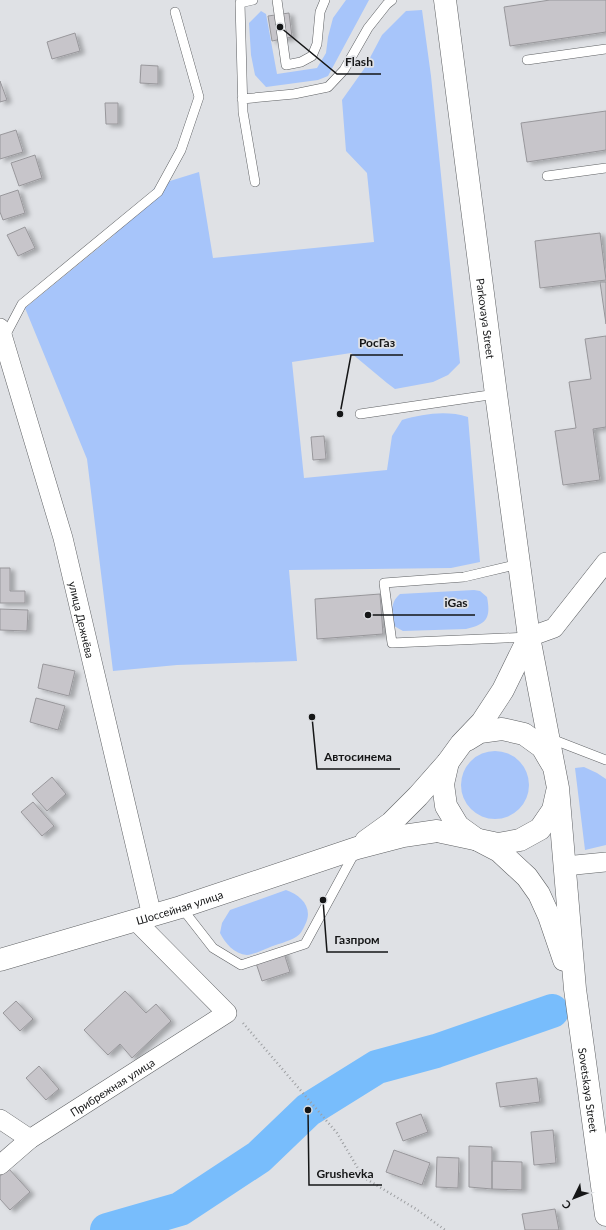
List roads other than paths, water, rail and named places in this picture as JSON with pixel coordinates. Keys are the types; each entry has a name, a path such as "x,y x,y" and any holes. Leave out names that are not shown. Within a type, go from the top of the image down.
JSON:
{"main road":[{"name":"Parkovaya Street","path":"445,0 529,637 549,738"},
{"path":"358,848 391,823 418,796 448,762 461,744 482,722 503,690 529,637"},
{"path":"461,744 480,732 502,729 524,734 542,747 554,766"},
{"name":"Sovetskaya Street","path":"549,738 558,788 575,989 606,1215"},
{"path":"448,762 442,784 446,806 458,826 476,839 498,844 520,840 540,829 553,810 558,788"},
{"name":"Шоссейная улица","path":"0,960 181,907 358,848 403,836 437,831 476,839"},
{"name":"Sovetskaya Street","path":"476,839 499,851 527,877 539,894 549,916 575,989"}],"street":[{"name":"улица Дежнёва","path":"1,336 63,538 144,918"},
{"path":"529,637 554,628 606,562"},
{"path":"565,866 606,862"},
{"name":"Прибрежная улица","path":"0,1165 30,1139 227,1013 144,918"},
{"path":"0,1119 30,1139"}],"lane":[{"path":"253,0 240,3 243,112 255,182"},
{"path":"277,0 286,65 301,62 312,56 317,44 320,12 325,0"},
{"path":"242,99 294,94 328,87 344,70 368,28 392,0"},
{"path":"1,336 22,304 158,192 181,150 199,97 175,12"},
{"path":"527,60 606,49"},
{"path":"547,176 606,168"},
{"path":"360,414 496,394"},
{"path":"519,564 464,577 384,583 392,643 529,637"},
{"path":"549,738 606,760"},
{"path":"181,907 212,948 241,965 305,944 358,848"}],"waterway":[{"path":"107,1230 180,1209 259,1157 308,1110 377,1067 436,1051 552,1011"}],"place":[{"name":"Flash","path":"280,27"},
{"name":"РосГаз","path":"340,414"},
{"name":"iGas","path":"368,615"},
{"name":"Автосинема","path":"312,717"},
{"name":"Газпром","path":"323,900"},
{"name":"Grushevka","path":"308,1110"}]}
